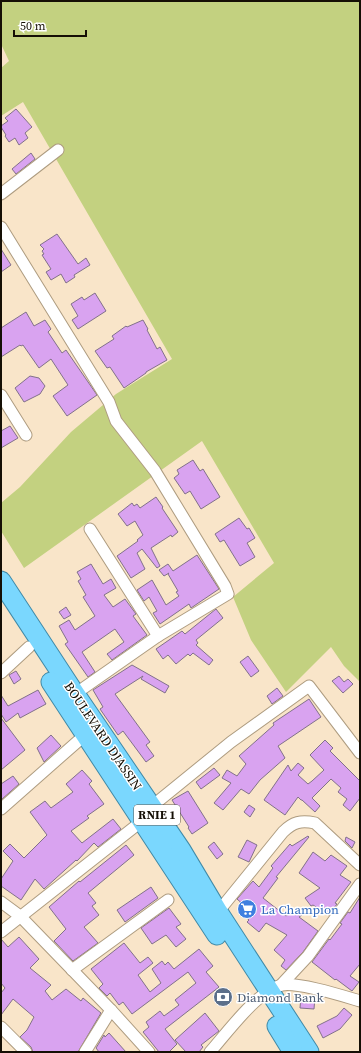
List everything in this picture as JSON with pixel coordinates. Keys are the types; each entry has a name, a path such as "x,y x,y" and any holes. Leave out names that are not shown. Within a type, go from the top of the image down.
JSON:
{"highway":[{"name":"BOULEVARD DJASSIN","path":"1,581 75,694 147,814 181,850 218,912 309,1052"},
{"name":"BOULEVARD DJASSIN","path":"1,605 85,735 147,814 269,991 293,1052"}],"street":[{"path":"1,194 58,150"},
{"path":"1,227 109,402 116,421 155,471 225,586 228,594 158,636 75,694"},
{"path":"1,395 26,435"},
{"path":"90,529 158,636"},
{"path":"1,674 29,647"},
{"path":"1,932 147,814 231,742 308,686 360,753"},
{"path":"1,809 85,735"},
{"path":"218,912 283,832 296,822 305,821 315,823 360,864"},
{"path":"210,1052 269,991 308,956 360,884"},
{"path":"72,970 168,900"},
{"path":"1,902 20,916 149,1052"},
{"path":"269,991 294,986 340,995 360,1001"},
{"path":"85,1052 110,1010"},
{"path":"1,1027 26,1052"}],"green space":[{"path":"1,1 360,1 360,682 344,666 331,647 286,692 251,640 233,597 274,563 202,441 24,568 1,531 1,503 20,487 71,432 116,394 172,359 23,102 1,116 1,68 9,61 1,44"}],"building":[{"path":"16,109 32,127 25,133 28,138 19,145 15,138 9,142 1,127 8,121 5,118"},
{"path":"31,153 35,159 16,174 12,169"},
{"path":"57,234 78,264 86,258 90,265 74,275 75,277 66,283 61,274 51,280 46,272 51,269 42,255 44,254 42,251 44,249 40,245"},
{"path":"1,249 11,265 1,272"},
{"path":"95,293 106,311 78,329 72,320 78,316 71,304 82,297 84,300"},
{"path":"26,312 34,326 45,320 51,329 48,332 62,353 66,350 97,395 67,416 53,396 68,385 51,359 39,368 23,345 20,345 1,357 1,328"},
{"path":"143,320 157,349 160,347 167,360 146,372 124,388 110,367 107,368 95,351 114,339 112,336 126,326 127,327"},
{"path":"30,376 39,378 45,386 40,394 24,402 15,388"},
{"path":"10,426 18,438 1,448 1,431"},
{"path":"193,460 200,471 203,469 220,497 201,509 190,491 185,494 174,478 179,474 177,470"},
{"path":"156,497 178,532 172,537 171,535 151,548 160,566 157,568 142,549 137,553 145,569 131,578 117,556 138,541 137,540 143,535 135,521 127,526 118,514 132,503 134,506 137,504 140,508"},
{"path":"239,518 247,529 249,528 255,538 247,543 255,557 240,566 224,540 220,542 215,534"},
{"path":"197,555 219,589 191,608 189,604 160,624 153,613 157,611 149,597 144,601 137,590 152,580 166,605 179,596 176,592 178,591 168,574 169,573 164,576 159,570 168,564 173,571"},
{"path":"91,564 103,584 111,579 116,588 104,595 113,607 125,599 136,614 133,616 147,635 112,660 107,654 124,642 115,629 82,652 95,672 88,677 65,644 68,642 59,626 69,620 75,630 95,616 83,597 86,595 78,581 81,579 77,572"},
{"path":"66,607 71,615 64,619 59,612"},
{"path":"216,609 223,618 196,640 198,643 196,645 213,660 209,665 193,653 190,656 188,654 176,664 168,655 163,659 156,649 182,631 185,634"},
{"path":"248,656 259,671 251,677 240,662"},
{"path":"132,665 169,686 165,693 141,679 143,676 115,694 150,742 146,745 154,756 146,762 123,731 118,735 100,709 103,707 93,690"},
{"path":"16,671 21,679 14,684 9,675"},
{"path":"339,676 344,682 348,679 353,684 343,693 332,681"},
{"path":"277,688 283,696 272,704 267,696"},
{"path":"38,690 46,704 20,718 18,713 6,722 1,714 1,695 8,706"},
{"path":"309,699 321,717 278,746 285,758 260,780 249,794 241,789 223,810 214,803 231,783 222,778 227,770 237,776 246,764 239,756 274,725 273,723"},
{"path":"1,718 25,750 1,770"},
{"path":"51,735 61,746 44,762 37,748"},
{"path":"325,740 333,748 330,751 360,781 360,798 350,811 343,805 347,799 338,792 341,788 331,779 312,798 320,806 315,812 298,797 285,815 264,800 288,765 291,771 298,763 304,768 298,775 308,784 324,770 310,755"},
{"path":"214,768 220,775 201,789 196,782"},
{"path":"82,770 92,781 89,784 104,804 87,816 89,818 71,831 82,843 113,819 121,829 98,847 94,843 77,861 76,860 44,889 35,879 21,900 1,886 1,879 13,861 3,851 10,844 24,858 47,835 30,812 45,801 51,808 73,792 66,784"},
{"path":"13,776 19,784 1,800 1,784"},
{"path":"188,791 208,823 192,834 172,800"},
{"path":"249,805 255,809 250,817 244,812"},
{"path":"308,836 309,837 276,877 278,878 263,898 286,916 297,908 302,915 299,917 318,931 303,952 286,970 281,966 285,960 274,950 287,935 266,923 259,932 247,922 249,920 240,912 245,906 237,899 253,881 259,887 273,868 271,866 290,844 292,846"},
{"path":"346,837 355,842 352,848 345,841"},
{"path":"247,840 257,845 249,862 238,857"},
{"path":"214,842 223,854 217,859 208,847"},
{"path":"126,845 134,855 88,893 96,903 92,906 99,915 84,927 98,943 73,961 54,941 66,929 49,907 79,881 80,882"},
{"path":"313,852 325,861 331,855 347,866 340,875 351,882 335,903 337,904 329,915 313,905 311,906 305,898 320,888 299,873"},
{"path":"151,887 158,898 125,922 117,910"},
{"path":"360,897 360,964 350,976 359,982 352,991 312,962 342,924 340,923 348,912 350,913"},
{"path":"169,908 181,924 176,927 186,939 176,947 166,935 152,944 141,928"},
{"path":"19,937 39,959 30,968 51,985 45,991 52,1000 66,989 81,1001 83,998 101,1013 78,1052 33,1052 31,1047 20,1037 27,1030 34,1017 13,999 1,1015 1,993 5,988 1,983 1,939 8,947"},
{"path":"124,943 140,963 148,957 153,963 138,975 150,992 161,983 152,969 162,961 165,965 168,962 174,969 199,949 213,966 206,972 219,987 165,1029 177,1044 169,1052 159,1052 143,1032 149,1027 146,1022 160,1011 164,1016 179,1005 175,1000 196,983 188,972 132,1014 123,1002 119,1005 110,993 107,996 99,988 103,984 91,969"},
{"path":"301,996 315,997 314,1009 300,1008"},
{"path":"344,1008 352,1015 340,1029 323,1038 317,1026 337,1016"},
{"path":"205,1013 219,1031 201,1045 203,1047 199,1052 186,1052 175,1040"},
{"path":"109,1033 126,1052 99,1052 96,1048 104,1035 105,1037"}],"place":[{"name":"La Champion","path":"247,909"},
{"name":"Diamond Bank","path":"223,997"}]}
